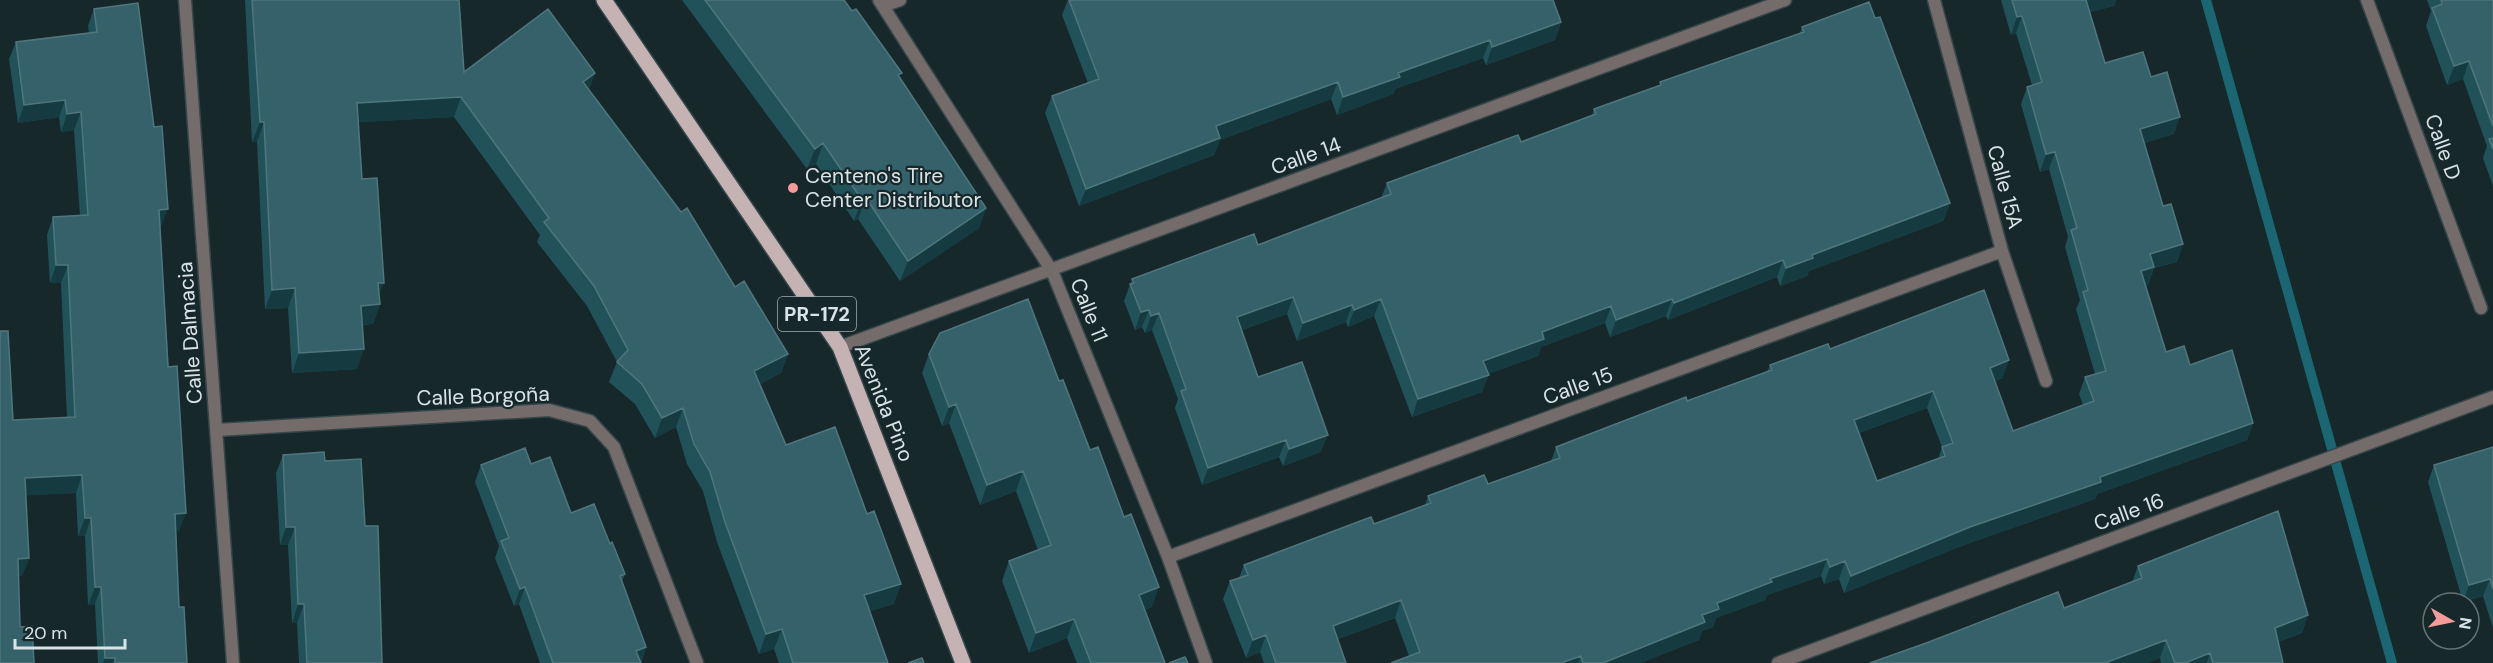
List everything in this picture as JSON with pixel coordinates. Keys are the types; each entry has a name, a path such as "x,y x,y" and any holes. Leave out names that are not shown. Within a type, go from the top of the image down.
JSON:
{"main road":[{"name":"Avenida Pino","path":"604,0 840,347 963,663"}],"street":[{"name":"Calle Dalmacia","path":"185,0 233,663"},
{"path":"881,3 900,0"},
{"name":"Calle 14","path":"840,347 1785,0"},
{"name":"Calle 15A","path":"1934,0 2002,251 2046,381"},
{"name":"Calle D","path":"2367,0 2481,308"},
{"name":"Calle 11","path":"881,3 1052,271 1168,557 1206,663"},
{"name":"Calle 15","path":"1168,557 2002,251"},
{"name":"Calle 16","path":"1778,663 2493,397"},
{"name":"Calle Borgoña","path":"217,430 549,410 590,421 614,447 697,663"}],"building":[{"path":"252,0 459,0 464,72 548,9 595,73 583,82 681,212 687,208 735,287 744,281 788,354 754,371 786,445 835,427 867,514 874,511 901,584 864,595 888,663 793,663 782,629 766,634 725,522 710,472 694,444 683,408 662,418 642,384 617,362 628,350 594,286 544,222 549,218 461,97 357,103 362,179 377,178 384,283 378,283 380,304 361,306 364,349 299,353 295,288 272,290 264,122 260,122"},
{"path":"705,0 844,0 852,11 856,9 902,73 898,75 986,208 908,261 866,198 862,200 823,143 815,149"},
{"path":"1069,0 1553,0 1561,22 1492,47 1490,40 1398,73 1400,77 1343,97 1338,82 1216,126 1220,138 1086,189 1052,96 1099,79"},
{"path":"2012,0 2086,0 2105,63 2143,52 2151,77 2167,72 2180,117 2140,129 2163,206 2171,204 2183,244 2150,254 2154,267 2141,271 2166,352 2184,346 2190,365 2232,350 2253,423 2100,477 2101,482 1970,527 1851,576 1845,561 1830,567 1827,559 1770,579 1772,582 1717,603 1719,609 1702,615 1705,622 1603,663 1583,663 1581,656 1561,663 1391,663 1420,652 1401,600 1333,626 1346,663 1276,663 1266,635 1253,640 1230,581 1248,575 1244,565 1371,517 1374,524 1431,503 1428,496 1484,475 1488,484 1560,458 1556,447 1686,397 1687,401 1772,370 1770,365 1828,344 1830,349 1984,290 2009,360 1990,368 2013,431 2094,401 2085,377 2106,371 2083,292 2088,290 2071,230 2077,228 2055,152 2046,154 2027,87 2042,82 2022,16 2017,17","holes":["1933,391 1953,443 1942,447 1945,456 1877,481 1854,420"]},
{"path":"2441,0 2493,0 2493,126 2469,61 2454,66 2432,8 2442,4"},
{"path":"1869,2 1875,18 1880,17 1950,203 1812,255 1813,258 1786,268 1783,260 1674,303 1672,299 1616,320 1611,306 1542,332 1544,339 1483,361 1489,375 1418,399 1381,299 1354,310 1352,305 1303,323 1293,297 1237,317 1258,377 1302,362 1328,435 1289,449 1286,440 1208,468 1181,391 1186,389 1159,313 1151,316 1149,310 1141,312 1130,284 1134,283 1132,279 1254,234 1258,245 1391,194 1387,183 1518,135 1521,142 1596,114 1594,109 1661,85 1660,82 1804,32 1802,27"},
{"path":"138,3 154,127 162,126 168,209 159,210 168,367 177,366 186,513 175,514 179,607 184,607 187,663 115,663 115,658 105,658 101,587 95,587 91,518 85,518 82,475 25,478 29,558 18,559 20,627 32,626 34,663 0,663 0,331 8,331 13,420 75,417 68,265 56,265 53,217 88,215 81,112 67,114 65,100 24,105 16,42 97,32 94,9"},
{"path":"1028,299 1059,381 1063,380 1090,450 1098,447 1124,517 1131,514 1159,587 1139,595 1165,663 1091,663 1074,619 1036,633 1009,561 1051,545 1023,471 987,485 956,404 949,407 929,354 940,333"},
{"path":"2493,447 2493,589 2490,579 2469,585 2434,465"},
{"path":"525,448 531,464 550,457 571,513 594,504 625,574 620,576 646,647 636,651 641,663 553,663 525,587 520,589 501,541 509,538 481,465"},
{"path":"324,452 325,461 361,459 365,526 378,526 382,663 307,663 304,604 298,604 295,527 286,527 283,455"},
{"path":"2278,511 2308,615 2275,628 2283,663 2213,663 2210,653 2185,663 2175,663 2166,640 2105,663 1870,663 2058,592 2064,608 2142,578 2138,566"},
{"path":"1185,657 1188,663 1169,663"},
{"path":"922,658 924,663 908,663"}],"waterway":[{"path":"2206,0 2392,663"}],"place":[{"name":"Centeno's Tire Center Distributor","path":"793,188"}]}
